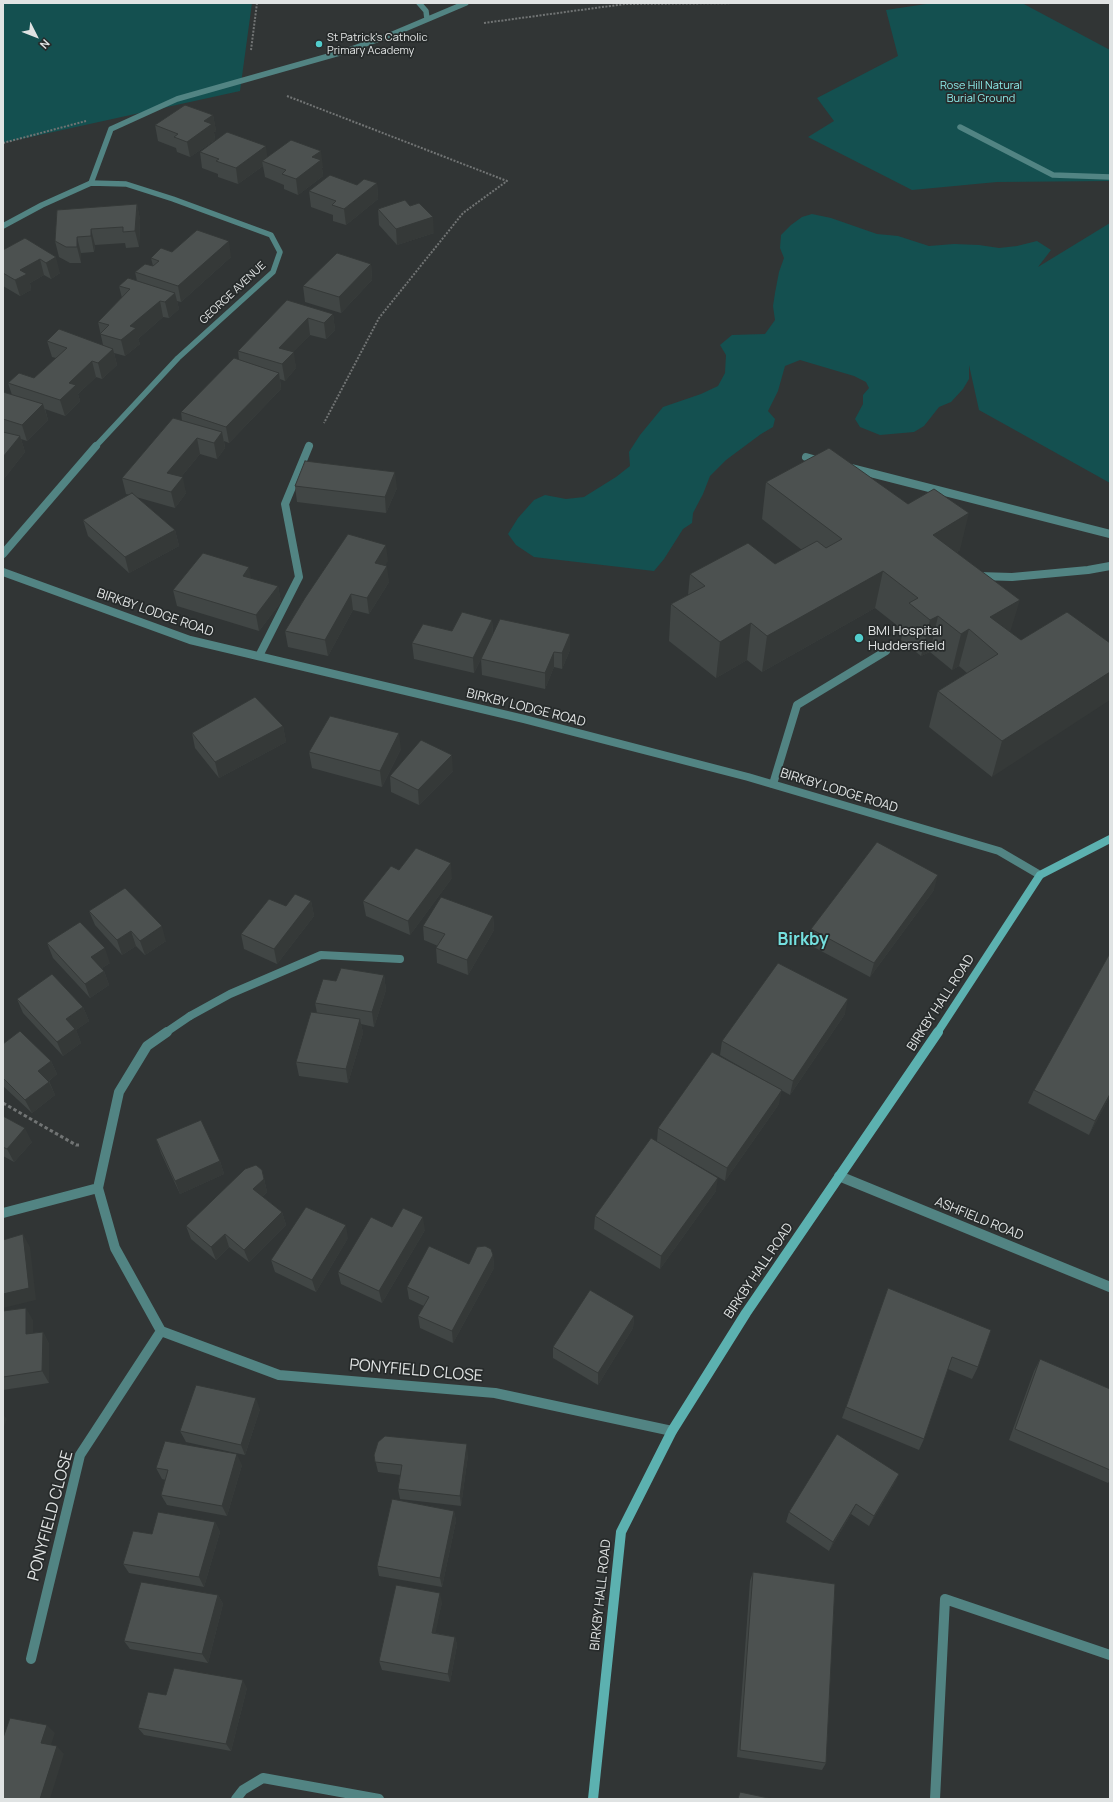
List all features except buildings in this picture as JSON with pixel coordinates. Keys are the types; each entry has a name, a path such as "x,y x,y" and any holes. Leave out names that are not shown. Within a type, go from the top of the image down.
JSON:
{"street":[{"path":"419,3 426,11 427,19"},
{"path":"91,183 111,129 176,99 248,80 343,52 466,3"},
{"path":"960,127 1053,175 1110,176"},
{"name":"GEORGE AVENUE","path":"3,226 42,205 91,183 126,184 173,199 271,235 280,252 273,272 178,358 81,462 3,554"},
{"path":"259,656 299,577 285,504 309,446"},
{"path":"806,457 829,463"},
{"path":"844,467 1110,534"},
{"path":"974,575 1012,577 1088,570 1110,566"},
{"name":"BIRKBY LODGE ROAD","path":"3,572 190,640 524,719 773,784 999,851 1040,875"},
{"path":"773,784 797,705 886,650"},
{"name":"BIRKBY HALL ROAD","path":"593,1799 621,1532 672,1430 746,1313 914,1069 1040,875 1110,839"},
{"path":"161,1331 115,1248 98,1188 119,1092 147,1046 190,1016 230,994 321,955 400,959"},
{"name":"ASHFIELD ROAD","path":"839,1176 1110,1287"},
{"path":"3,1213 98,1188"},
{"name":"PONYFIELD CLOSE","path":"30,1659 80,1455 161,1331 279,1375 494,1393 672,1430"},
{"path":"935,1799 945,1599 1110,1655"},
{"path":"236,1799 243,1790 263,1778 379,1799"}],"path":[{"path":"257,3 248,80 507,181 463,213 379,318 331,411 309,446"},
{"path":"482,23 625,4 744,3"},
{"path":"3,1103 76,1145 108,1142"}],"green space":[{"path":"3,3 252,3 240,91 3,143"},
{"name":"Rose Hill Natural Burial Ground","path":"933,3 1022,3 1110,50 1110,181 997,182 912,190 808,137 834,121 817,98 898,56 886,10"},
{"path":"812,214 831,218 877,234 898,236 929,246 954,244 979,245 999,248 1017,246 1037,241 1051,250 1038,267 1110,223 1110,483 979,410 969,365 969,379 963,389 951,402 939,407 924,426 914,432 880,435 860,427 855,419 863,404 863,395 869,388 866,382 854,376 800,360 785,366 778,391 768,411 775,419 773,427 726,460 710,476 693,513 692,523 683,529 664,559 654,571 534,557 516,545 508,534 518,518 534,500 545,495 566,499 584,497 616,477 630,466 629,452 640,435 663,407 701,394 718,386 725,373 726,355 720,345 732,335 765,334 775,320 773,306 779,272 784,258 780,248 781,235 802,217"}],"place":[{"name":"St Patrick's Catholic Primary Academy","path":"319,44"},
{"name":"BMI Hospital Huddersfield","path":"859,638"}],"district":[{"name":"Birkby","path":"803,940"}]}
